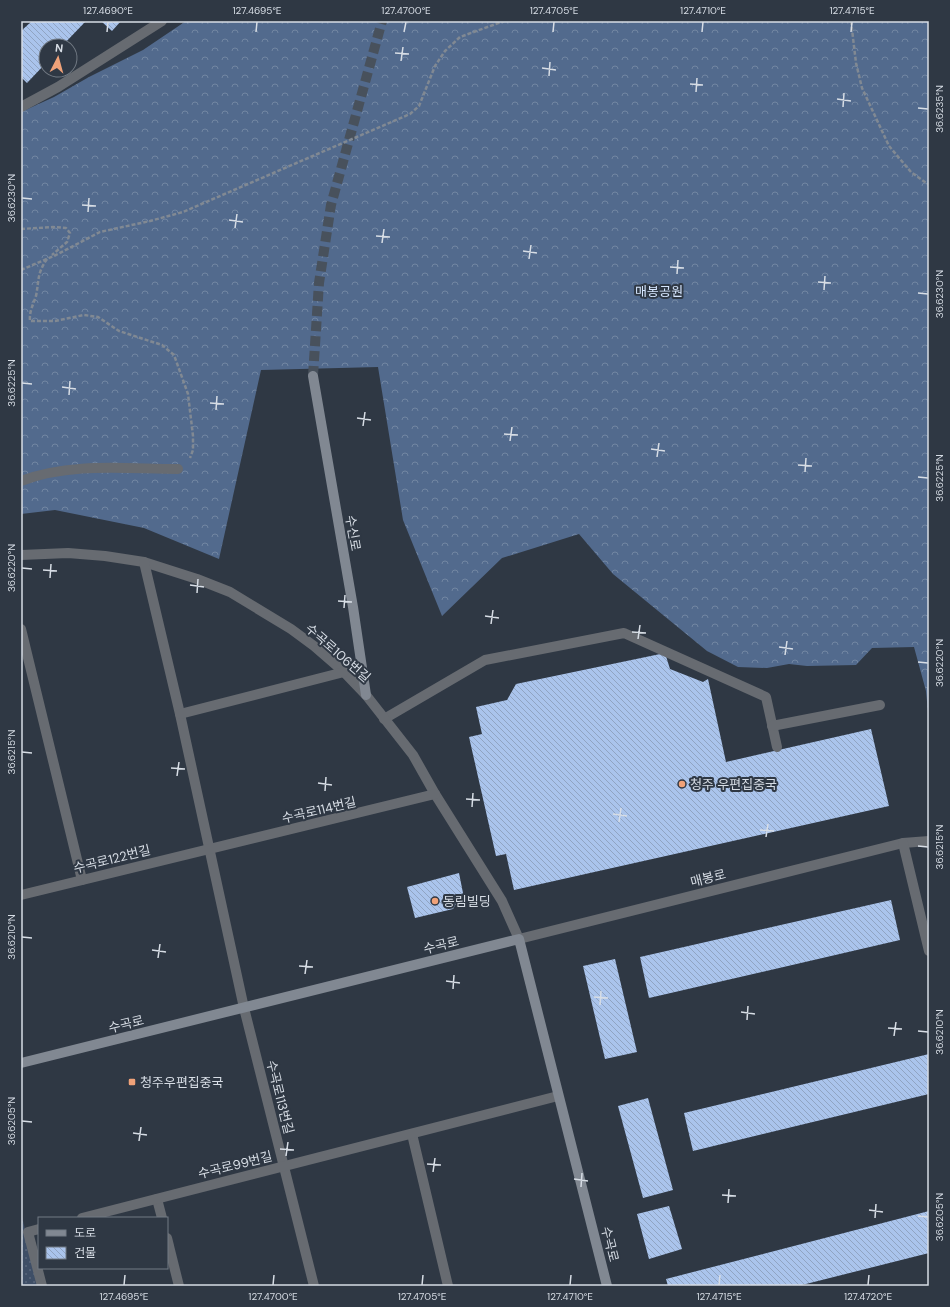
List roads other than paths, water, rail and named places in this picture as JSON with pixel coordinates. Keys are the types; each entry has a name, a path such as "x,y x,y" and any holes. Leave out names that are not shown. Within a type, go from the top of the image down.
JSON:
{"street":[{"path":"21,107 58,87 162,21"},
{"name":"수신로","path":"313,376 353,607 366,695"},
{"path":"21,481 36,475 76,468 178,469"},
{"name":"수곡로106번길","path":"21,555 68,553 105,556 144,562 197,579 230,592 291,629 314,646 344,672 366,695 413,755 435,794 502,901 519,939"},
{"path":"144,562 180,714 208,849 244,1008"},
{"path":"21,629 82,880"},
{"path":"384,719 485,660 624,633 766,698 777,747"},
{"path":"180,714 344,672"},
{"path":"772,726 880,705"},
{"name":"수곡로114번길","path":"208,849 326,822 435,794"},
{"name":"매봉로","path":"519,939 903,843 929,841"},
{"path":"903,843 929,951"},
{"name":"수곡로122번길","path":"21,896 208,849"},
{"name":"수곡로","path":"21,1063 519,939 607,1286"},
{"name":"수곡로113번길","path":"244,1008 314,1286"},
{"name":"수곡로99번길","path":"86,1217 558,1096"},
{"path":"412,1134 448,1286"},
{"path":"157,1199 162,1217"},
{"path":"38,1229 28,1232 42,1286"},
{"path":"168,1242 179,1286"}],"tunnel":[{"path":"313,376 319,283 331,205 382,21"}],"place":[{"name":"청주 우편집중국","path":"682,784"},
{"name":"동림빌딩","path":"435,901"},
{"name":"청주우편집중국","path":"132,1082"}],"park label":[{"name":"매봉공원","path":"659,291"}]}
